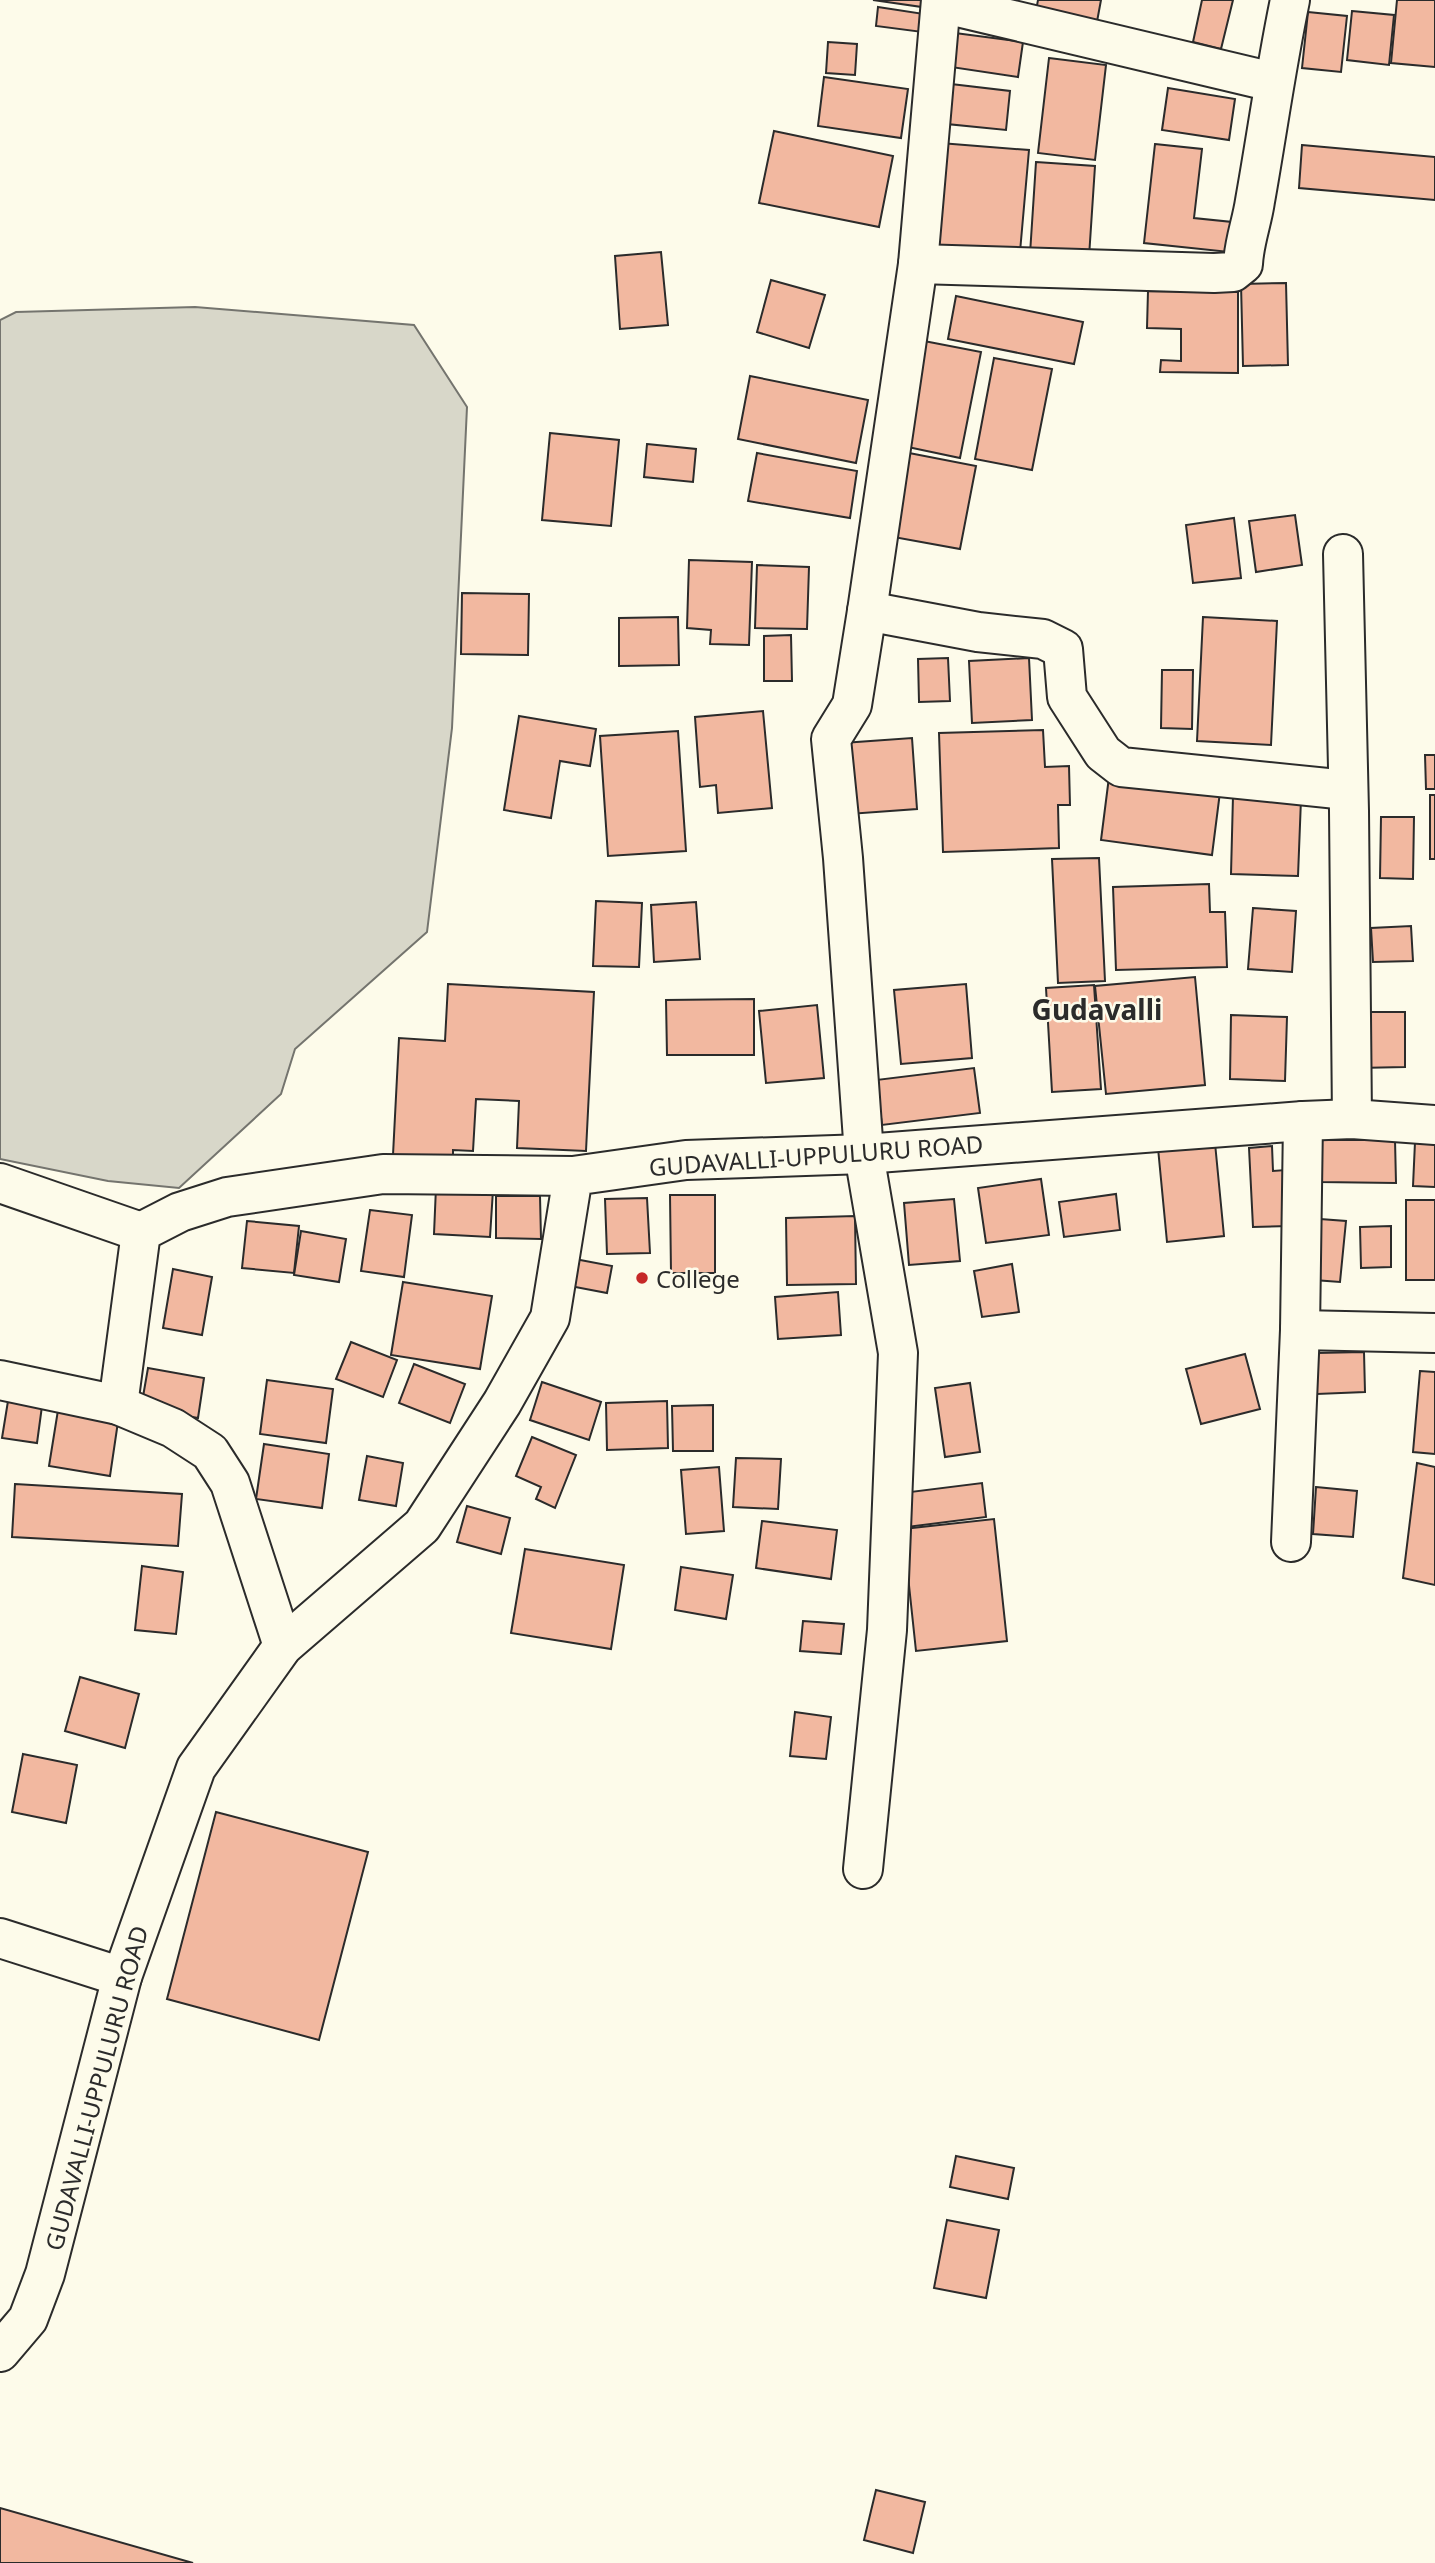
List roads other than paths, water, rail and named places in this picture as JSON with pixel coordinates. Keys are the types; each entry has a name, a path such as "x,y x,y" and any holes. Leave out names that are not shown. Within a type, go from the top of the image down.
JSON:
{"street":[{"path":"918,264 1233,272 1243,264 1244,245 1255,204 1273,82 1290,0"},
{"path":"863,1870 887,1630 898,1353 863,1154 843,859 831,739 852,705 867,611 918,264 941,2 1273,82"},
{"path":"1343,554 1352,1119"},
{"path":"867,611 978,632 1043,639 1063,649 1067,698 1103,753 1121,767 1347,790"},
{"name":"GUDAVALLI-UPPULURU ROAD","path":"0,2352 28,2319 46,2274 122,1977 196,1768 283,1646 422,1526 502,1403 550,1318 573,1176 686,1160 863,1154 1303,1121 1352,1119 1435,1125"},
{"path":"1291,1542 1300,1330 1303,1121"},
{"path":"0,1183 141,1232 180,1212 227,1197 383,1174 573,1176"},
{"path":"118,1405 141,1232"},
{"path":"1300,1330 1435,1334"},
{"path":"0,1380 118,1405 173,1428 210,1452 230,1483 283,1646"},
{"path":"0,1938 122,1977"}],"place":[{"name":"College","path":"642,1278"}],"district":[{"name":"Gudavalli","path":"1097,1009"}]}
